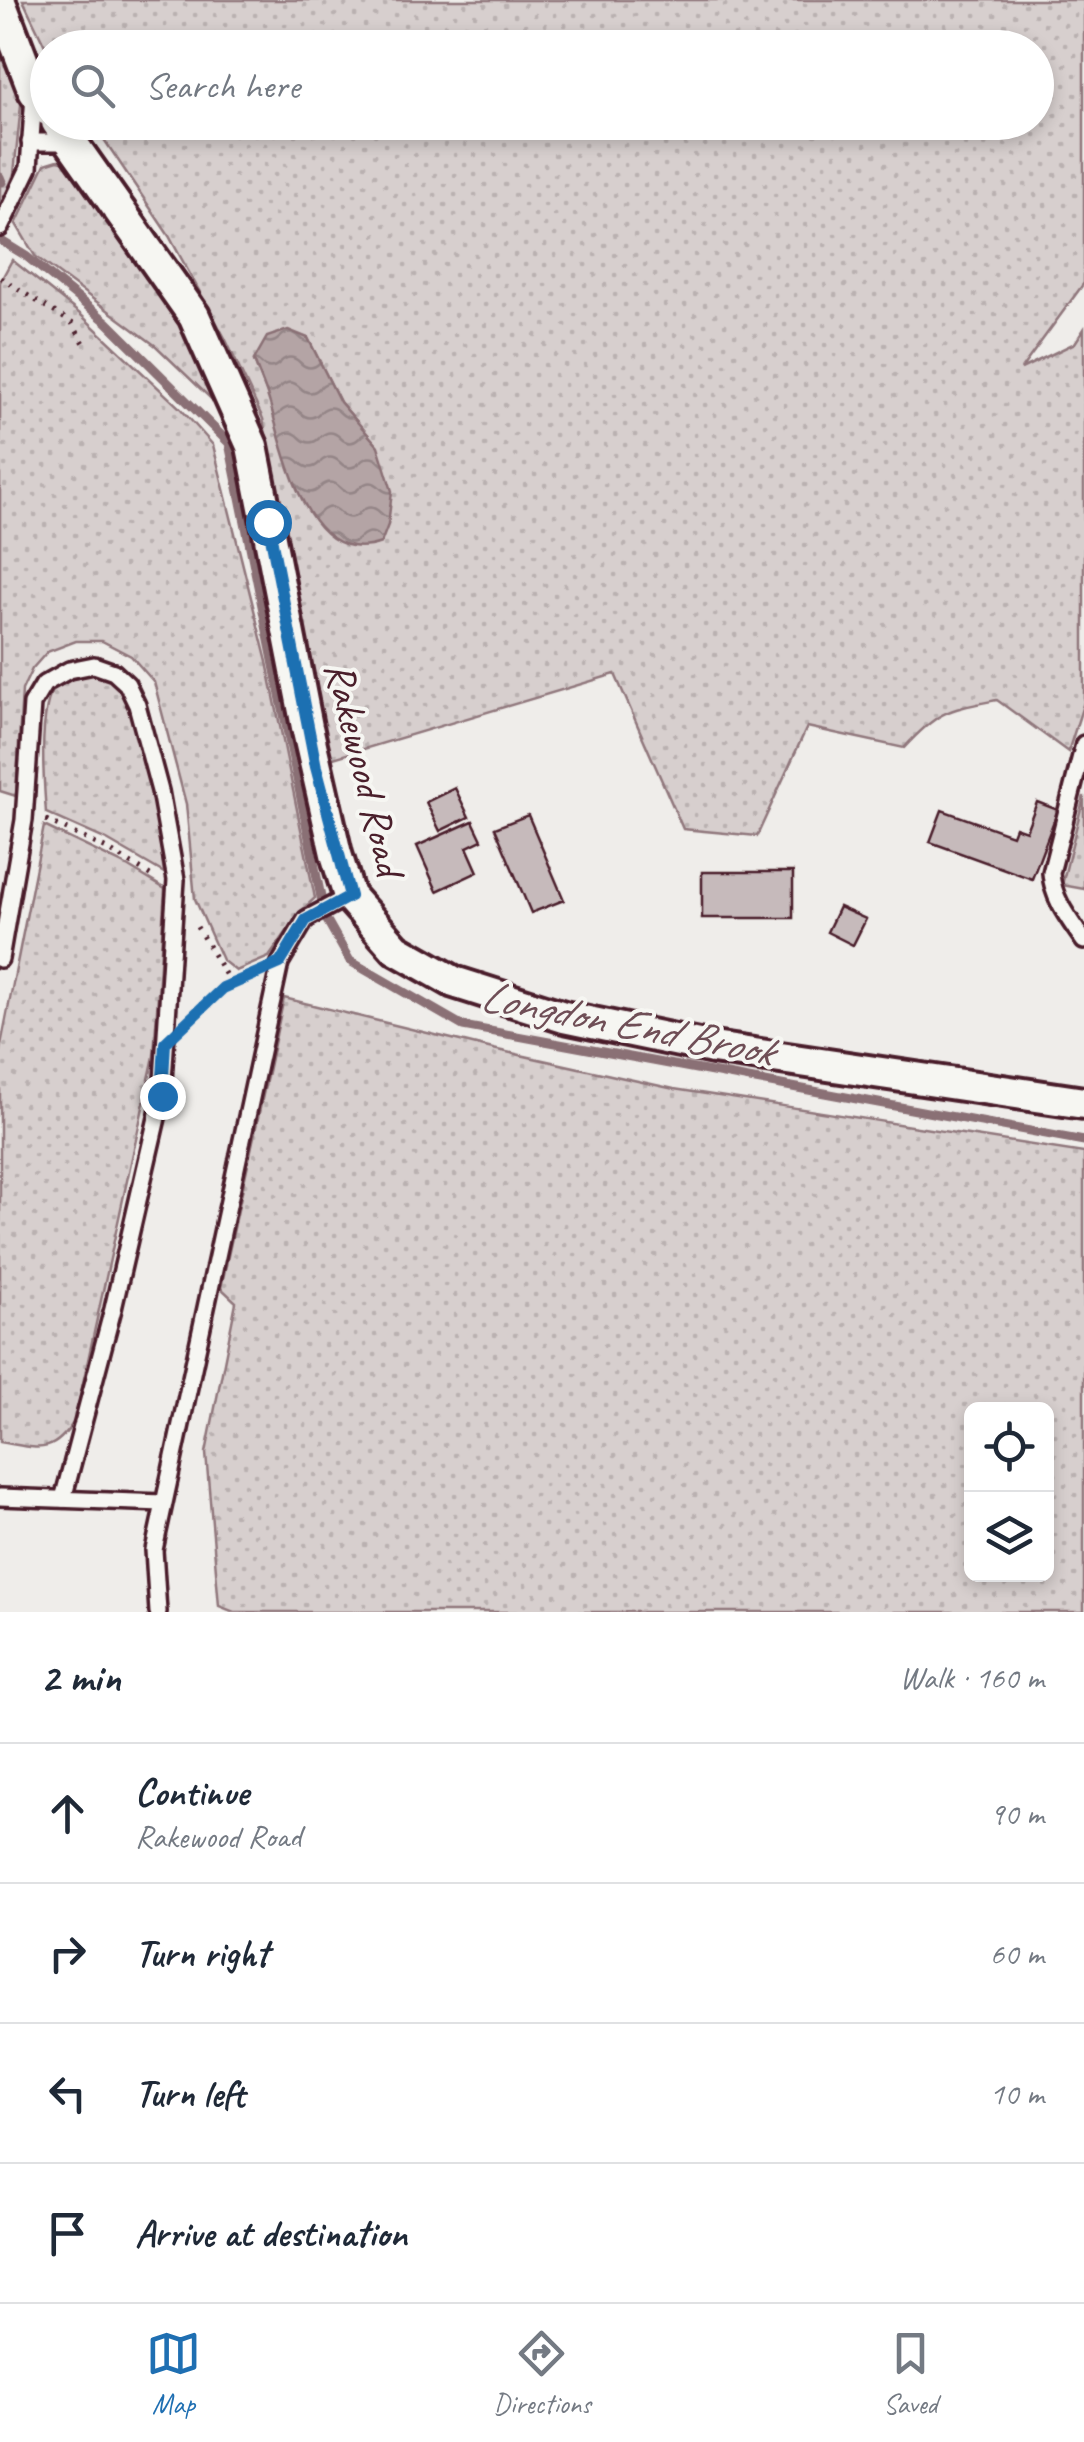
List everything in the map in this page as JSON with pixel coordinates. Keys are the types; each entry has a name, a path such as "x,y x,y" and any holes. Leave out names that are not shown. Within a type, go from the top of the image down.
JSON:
{"street":[{"path":"0,2 30,74"},
{"name":"Rakewood Road","path":"70,140 194,316 252,446 342,900 396,949 454,982 564,1017 713,1048 1084,1102"}],"lane":[{"path":"1,225 28,168 30,142 37,140"},
{"path":"0,959 24,820 32,704 44,684 69,670 94,666 114,672 127,684 137,705 160,790 176,880 158,1115 113,1309 62,1499"},
{"path":"1084,744 1051,873 1058,902 1084,941"},
{"path":"158,1612 154,1550 280,963 306,920 342,900"},
{"path":"0,1496 163,1503"}],"path":[{"path":"0,278 72,323 84,342"},
{"path":"42,818 111,851 175,891 231,984"},
{"path":"165,1043 223,988 280,963"}],"shaded area":[{"path":"23,0 1084,0 1084,283 1021,369 1075,343 1084,329 1084,702 1068,752 997,700 945,714 904,748 807,727 757,836 683,829 615,674 327,760 263,419 225,338 169,236 104,140 1054,140 1054,30 37,30","holes":["308,338 340,402 378,446 269,398 254,361"]},
{"path":"0,32 22,95 14,174 0,209"},
{"path":"67,162 169,304 229,416 156,346 35,256 16,224 45,164"},
{"path":"12,260 80,314 180,408 213,445 267,662 315,898 269,957 236,971 222,960 195,899 186,804 154,682 131,656 102,641 76,641 47,652 32,669 22,690 16,796 0,791 0,282"},
{"path":"91,670 105,674 131,701 156,809 164,873 107,840 46,813 43,743 47,704 60,681"},
{"path":"1084,796 1084,889 1062,885"},
{"path":"44,826 165,889 154,1056 75,1420 59,1440 34,1447 0,1442 0,1050"},
{"path":"284,998 674,1089 1084,1153 1084,1612 234,1612 219,1606 206,1453 236,1302 221,1288"}],"water":[{"path":"288,330 308,338 340,402 378,446 392,491 388,525 381,543 356,547 335,539 317,524 292,477 254,360 267,337"}],"building":[{"path":"455,788 469,817 440,831 426,802"},
{"path":"1037,802 1058,810 1032,879 930,842 942,810 1012,835 1015,827 1026,831"},
{"path":"528,815 564,900 531,913 495,828"},
{"path":"473,821 482,840 467,847 478,872 437,891 417,846"},
{"path":"702,872 793,872 793,918 702,918"},
{"path":"839,907 866,919 853,945 827,932"}],"waterway":[{"path":"0,177 2,182"},
{"name":"Longdon End Brook","path":"0,240 26,256 107,322 229,443 325,917 350,961 463,1026 1084,1141"}],"route":[{"path":"162,1096 165,1043 223,988 280,963 306,920 350,896 316,767 268,522"}]}
